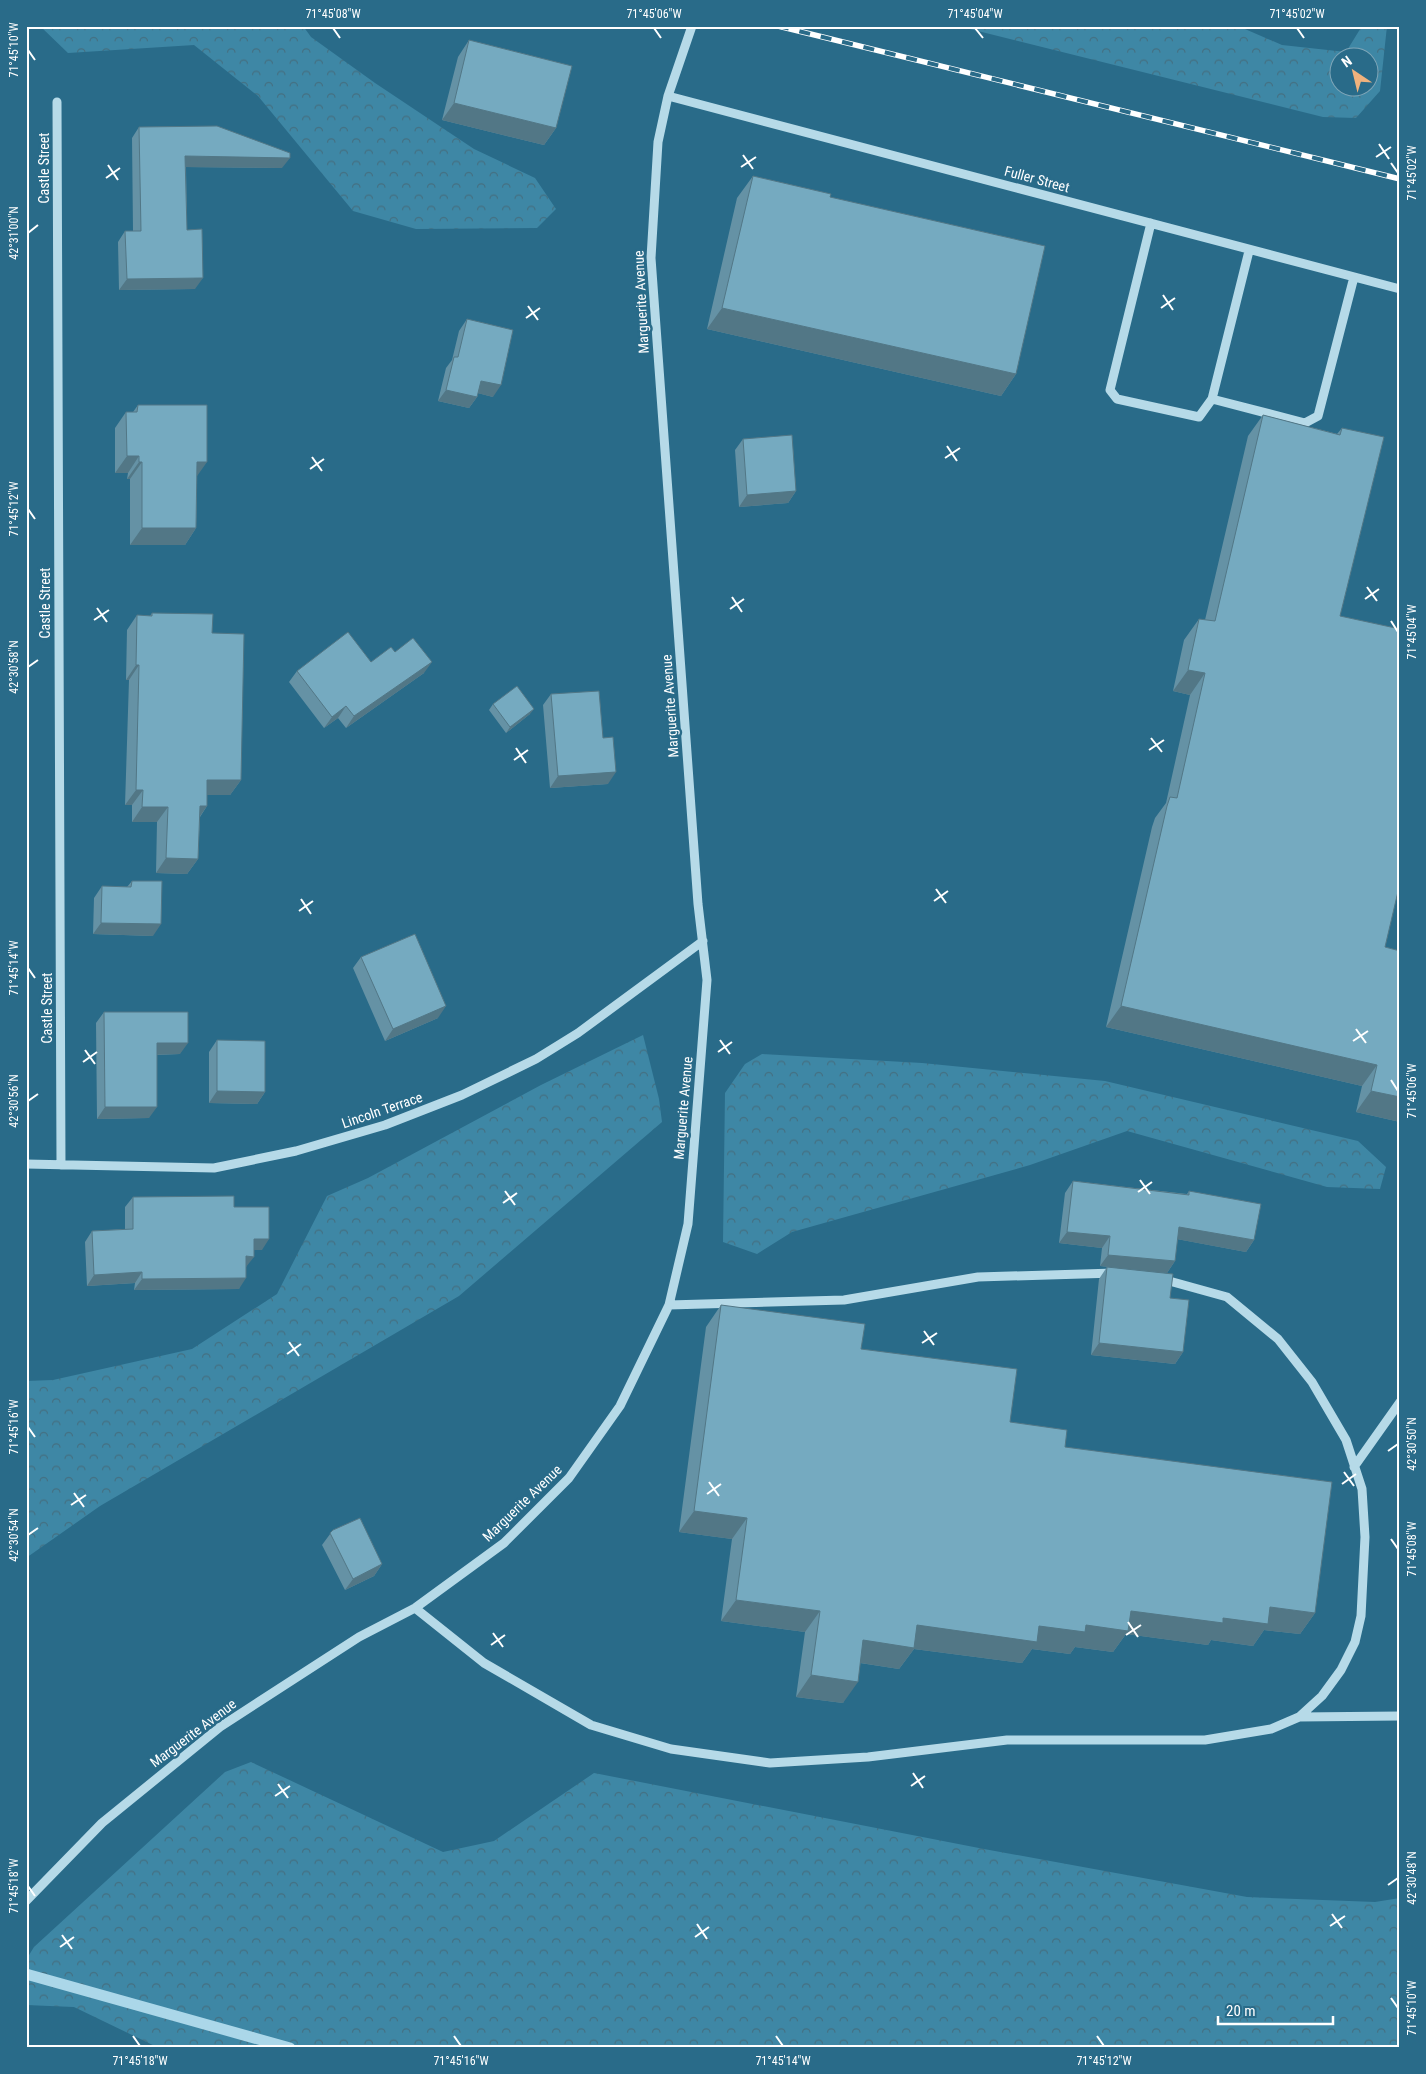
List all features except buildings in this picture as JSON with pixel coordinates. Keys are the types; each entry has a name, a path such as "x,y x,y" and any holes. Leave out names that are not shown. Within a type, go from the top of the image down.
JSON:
{"street":[{"name":"Marguerite Avenue","path":"26,1901 102,1823 220,1727 359,1637 415,1608 504,1544 569,1478 620,1406 669,1305 688,1224 707,980 697,894 651,258 658,142 668,96 692,26"},
{"name":"Fuller Street","path":"668,96 1400,289"},
{"name":"Castle Street","path":"57,102 61,1165"},
{"path":"1151,224 1110,390 1117,399 1199,417 1212,399 1248,250"},
{"path":"1212,399 1305,423 1318,416 1354,277"},
{"name":"Lincoln Terrace","path":"26,1164 214,1168 296,1151 384,1125 462,1095 536,1059 578,1033 703,941"},
{"path":"669,1305 844,1300 978,1277 1109,1272 1127,1274"},
{"path":"415,1608 484,1663 591,1725 671,1749 770,1763 868,1757 1007,1740 1205,1740 1270,1729 1299,1717 1322,1696 1341,1670 1355,1642 1362,1616 1365,1538 1362,1489 1346,1440 1312,1382 1278,1339 1227,1297 1173,1280 1155,1278"},
{"path":"1354,1467 1400,1402"},
{"path":"1299,1717 1400,1716"}],"green space":[{"path":"40,26 303,26 311,37 375,83 474,149 535,178 556,209 537,228 416,229 353,211 258,96 194,45 68,53"},
{"path":"958,26 1238,26 1282,45 1328,50 1328,98 1374,98 1356,118 1323,117"},
{"path":"1362,26 1387,26 1380,91 1378,93 1378,48 1348,48"},
{"path":"643,1035 659,1099 662,1122 459,1296 100,1506 26,1558 26,1381 53,1380 192,1349 277,1294 327,1196 368,1178 541,1085"},
{"path":"762,1054 922,1063 1105,1081 1358,1141 1386,1167 1380,1189 1327,1187 1127,1131 1030,1165 792,1232 757,1254 723,1242 725,1093 745,1064"},
{"path":"251,1762 443,1852 494,1841 594,1773 984,1849 1247,1897 1375,1902 1400,1898 1400,2048 159,2048 74,2007 26,2005 26,1960 34,1947 225,1772"}],"waterway":[{"path":"26,1974 290,2048"}],"railway":[{"path":"778,26 1400,179"}]}
